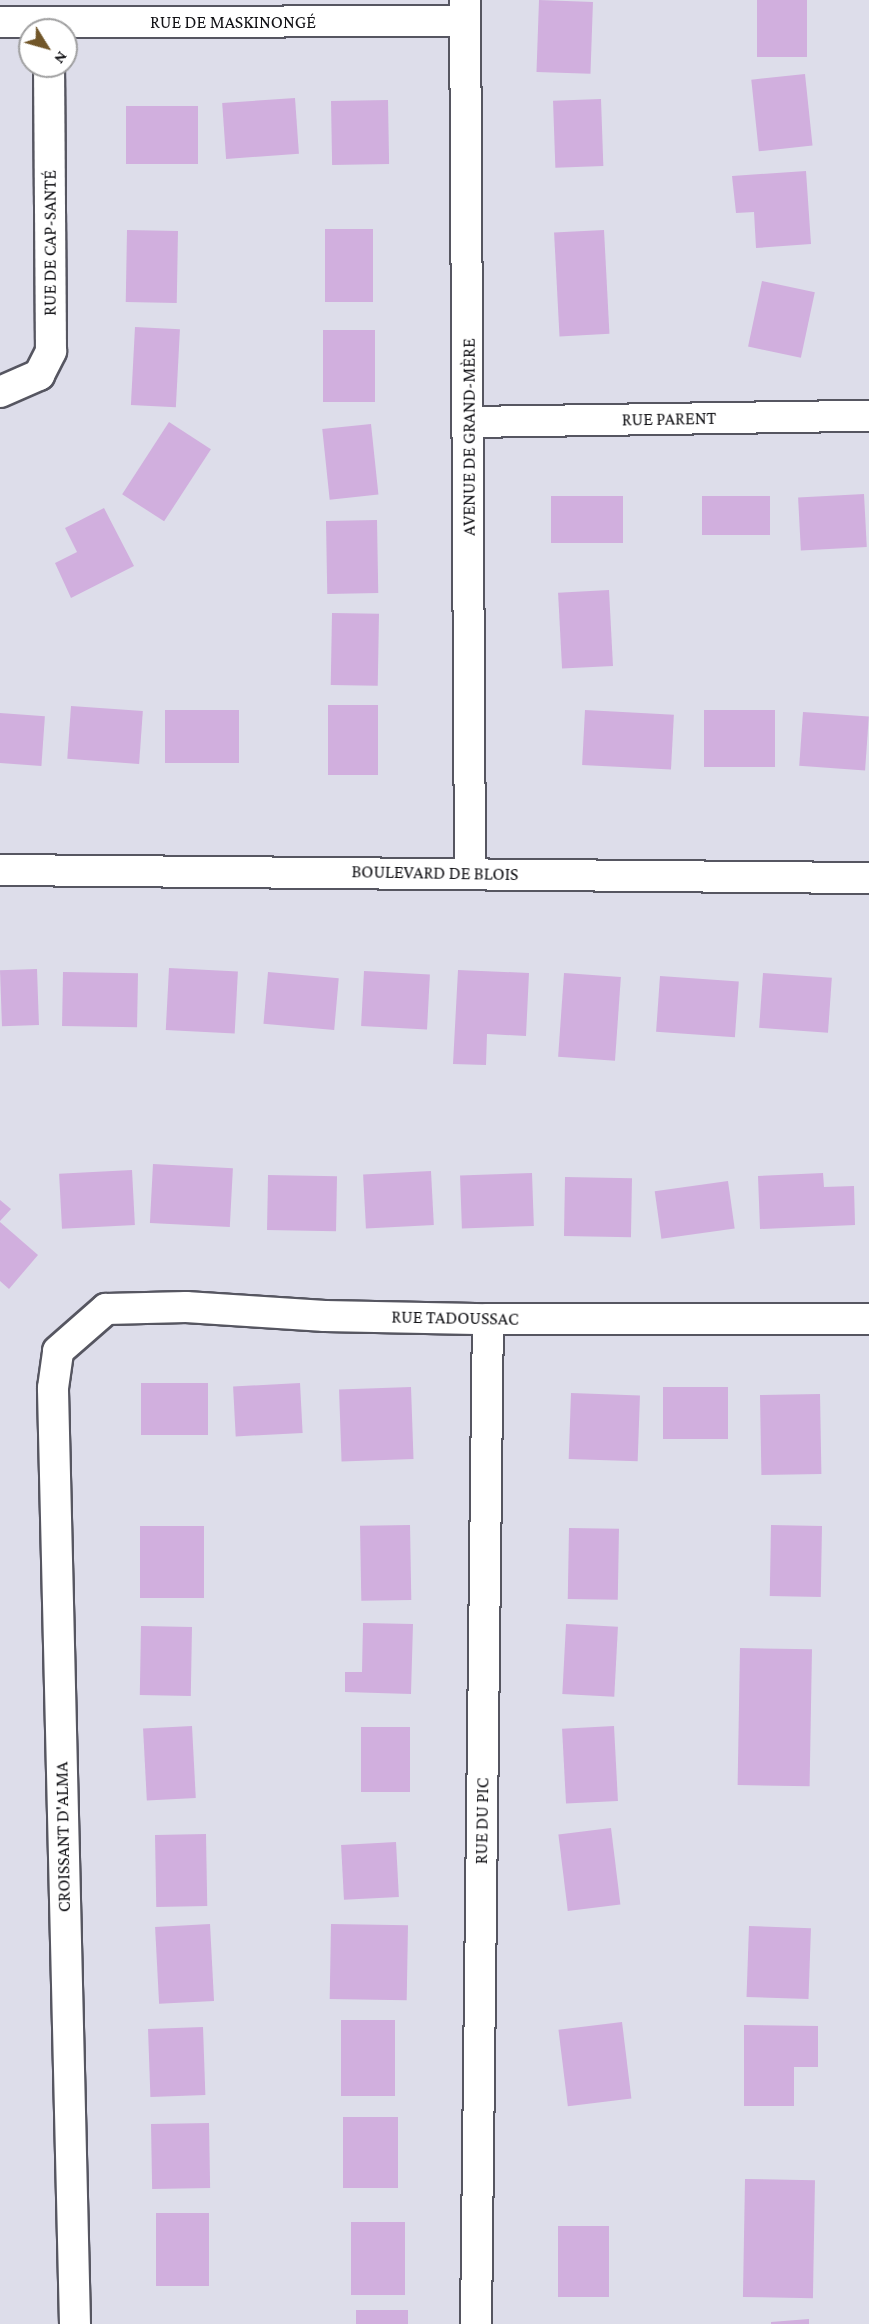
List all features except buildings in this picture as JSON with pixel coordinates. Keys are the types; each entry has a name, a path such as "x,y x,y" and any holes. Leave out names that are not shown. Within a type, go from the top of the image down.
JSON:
{"street":[{"name":"RUE DE MASKINONGÉ","path":"78,25 465,11"},
{"name":"AVENUE DE GRAND-MÈRE","path":"465,11 470,422 470,873"},
{"name":"RUE DE MASKINONGÉ","path":"0,21 18,23"},
{"name":"RUE DE CAP-SANTÉ","path":"0,392 39,375 51,351 49,78"},
{"name":"RUE PARENT","path":"470,422 869,416"},
{"name":"BOULEVARD DE BLOIS","path":"0,870 869,878"},
{"name":"RUE TADOUSSAC","path":"57,1351 106,1309 186,1307 325,1316 488,1319 869,1319"},
{"name":"RUE DU PIC","path":"476,2324 488,1319"},
{"name":"CROISSANT D'ALMA","path":"57,1351 53,1388 75,2324"}]}
